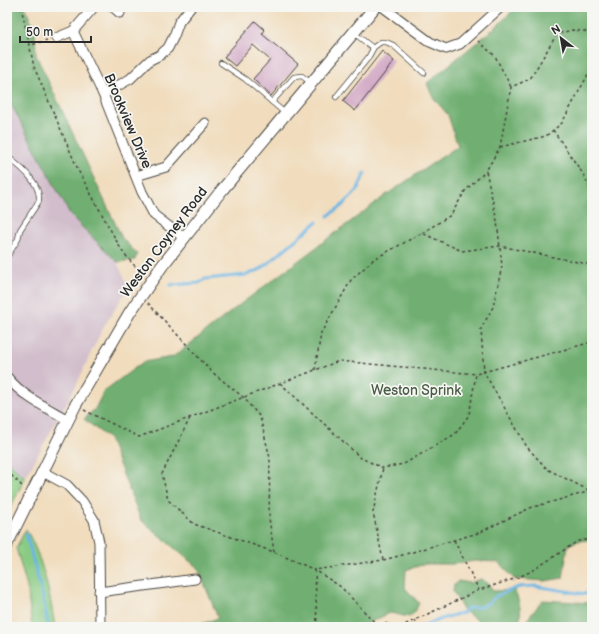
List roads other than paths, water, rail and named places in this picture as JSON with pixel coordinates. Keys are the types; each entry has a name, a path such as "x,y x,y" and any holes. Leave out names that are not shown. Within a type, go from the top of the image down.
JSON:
{"street":[{"path":"56,38 73,31 94,7"},
{"path":"103,94 130,78 150,60 160,55 168,48 179,22 191,7"},
{"name":"Weston Coyney Road","path":"9,540 75,406 130,312 151,281 184,238 311,83 376,7"},
{"path":"383,7 430,42 446,49 460,44 501,7"},
{"name":"Brookview Drive","path":"73,31 103,94 136,176 154,215 184,238"},
{"path":"136,176 166,167 205,123"},
{"path":"7,377 25,395 68,420"},
{"path":"43,472 67,485 82,501 94,520 100,542 100,627"},
{"path":"99,592 195,579"}],"lane":[{"path":"354,33 372,48"},
{"path":"336,97 368,58 372,48 381,42 390,43 424,73"},
{"path":"221,63 245,79 286,114"},
{"path":"272,102 294,76 302,76 311,83"},
{"path":"7,156 29,175 39,196 39,201 20,230 18,239 7,257"}],"waterway":[{"path":"328,216 343,205 357,191 365,173"},
{"path":"171,285 199,283 205,279 247,275 261,269 317,222"},
{"path":"26,534 42,593 48,624"},
{"path":"419,627 447,617 464,613 468,608 481,607 490,602 496,596 519,587 535,586 584,594 592,593"}],"park label":[{"name":"Weston Sprink","path":"416,390"}]}
